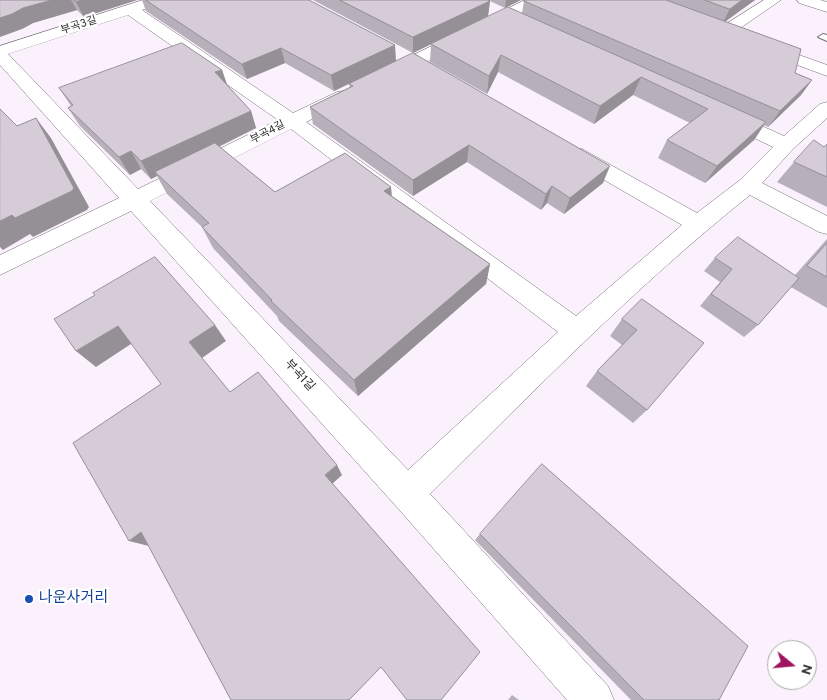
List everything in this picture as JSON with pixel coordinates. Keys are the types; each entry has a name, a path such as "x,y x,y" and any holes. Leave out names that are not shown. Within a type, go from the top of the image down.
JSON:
{"street":[{"name":"부곡3길","path":"0,51 158,0"},
{"name":"부곡4길","path":"0,266 366,85 406,58 506,16 537,0"},
{"path":"724,32 774,0"},
{"path":"804,0 827,7"},
{"path":"488,8 524,24"},
{"path":"130,9 182,54 292,121 577,331"},
{"path":"707,26 827,71"},
{"name":"부곡1길","path":"0,55 58,102 136,200 407,493 594,700"},
{"path":"406,58 431,72"},
{"path":"407,493 577,331 698,224 748,185 786,145 827,108"},
{"path":"714,111 786,145"},
{"path":"560,146 698,224"},
{"path":"748,185 827,226"}],"building":[{"path":"0,0 52,0 23,8 0,18"},
{"path":"146,0 309,0 395,45 331,75 281,48 242,64"},
{"path":"340,0 488,0 490,1 413,37"},
{"path":"666,0 801,49 795,73 812,80 780,111 524,1"},
{"path":"705,0 742,0 730,9"},
{"path":"508,7 766,122 717,166 667,140 708,109 641,77 600,106 501,55 489,76 431,44"},
{"path":"182,43 222,70 215,72 251,111 141,161 131,151 119,157 68,108 73,105 59,88"},
{"path":"413,53 610,166 570,198 552,186 546,194 469,145 413,180 310,107 353,86 349,84"},
{"path":"0,109 17,126 36,118 74,188 72,191 15,218 12,215 0,221"},
{"path":"814,140 824,147 827,144 827,177 794,162"},
{"path":"215,143 275,192 345,153 391,187 384,191 490,264 354,380 271,301 202,227 209,223 155,172"},
{"path":"738,237 799,278 758,325 711,294 732,269 715,258"},
{"path":"827,243 827,277 807,266"},
{"path":"155,257 215,325 189,342 230,392 258,372 337,465 325,475 480,652 441,700 407,700 381,667 349,700 231,700 141,532 129,541 73,443 161,384 118,326 76,351 54,319 95,295 93,293"},
{"path":"642,299 704,343 647,410 597,371 637,330 622,319"},
{"path":"542,464 748,646 719,700 644,700 480,534"}],"place":[{"name":"나운사거리","path":"29,599"}]}
